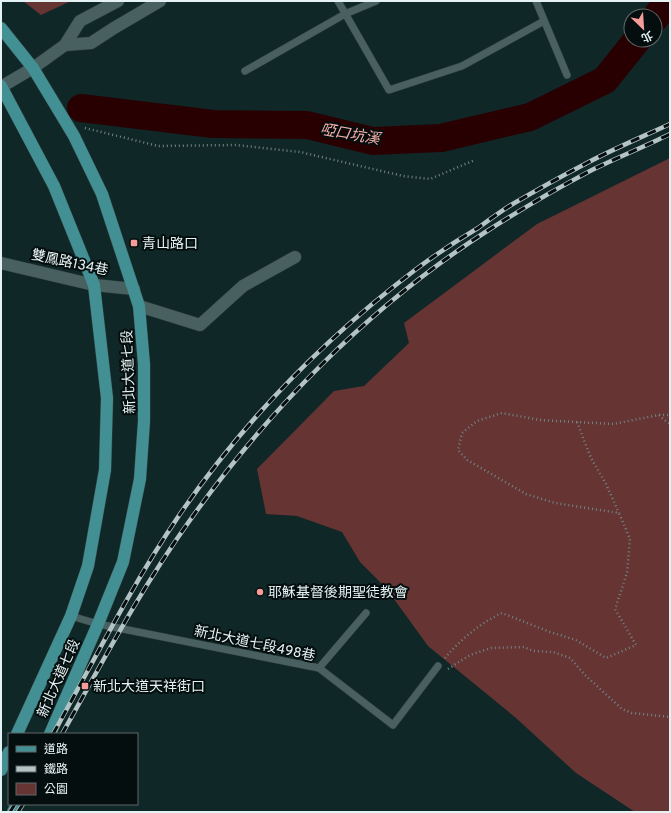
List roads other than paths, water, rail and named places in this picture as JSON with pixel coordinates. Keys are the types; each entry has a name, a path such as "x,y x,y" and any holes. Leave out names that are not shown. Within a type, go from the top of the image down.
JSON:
{"main road":[{"name":"新北大道七段","path":"1,28 34,68 74,136 102,194 139,306 144,364 144,421 140,479 123,562 98,624 50,733"},
{"name":"新北大道七段","path":"1,87 54,186 94,285 107,398 105,470 88,566 71,616 17,733"},
{"path":"3,767 8,754"}],"street":[{"path":"1,87 34,68 65,45 80,21 118,1"},
{"path":"65,45 91,43 160,1"},
{"path":"139,306 200,325 243,286 295,257"},
{"name":"雙鳳路134巷","path":"1,263 94,285 134,289"}],"lane":[{"path":"338,1 389,90 462,66 544,20"},
{"path":"244,71 345,14 376,1"},
{"path":"536,1 567,75"},
{"path":"319,668 366,613"},
{"name":"新北大道七段498巷","path":"71,616 98,624 319,668 394,725 438,666"}],"waterway":[{"name":"啞口坑溪","path":"663,8 668,1"},
{"name":"啞口坑溪","path":"81,108 213,124 307,125 373,141 441,138 530,117 605,80 631,48"}],"railway":[{"path":"54,733 144,570 178,517 229,448 286,384 349,324 381,297 415,270 454,243 507,208 548,184 617,148 670,124"},
{"path":"63,733 138,600 170,548 219,481 252,441 286,401 322,364 360,328 400,294 441,262 484,233 536,201 590,171 670,134"},
{"path":"10,812 14,805"},
{"path":"18,812 22,805"}],"place":[{"name":"青山路口","path":"134,243"},
{"name":"耶穌基督後期聖徒教會","path":"260,592"},
{"name":"新北大道天祥街口","path":"85,686"}]}
